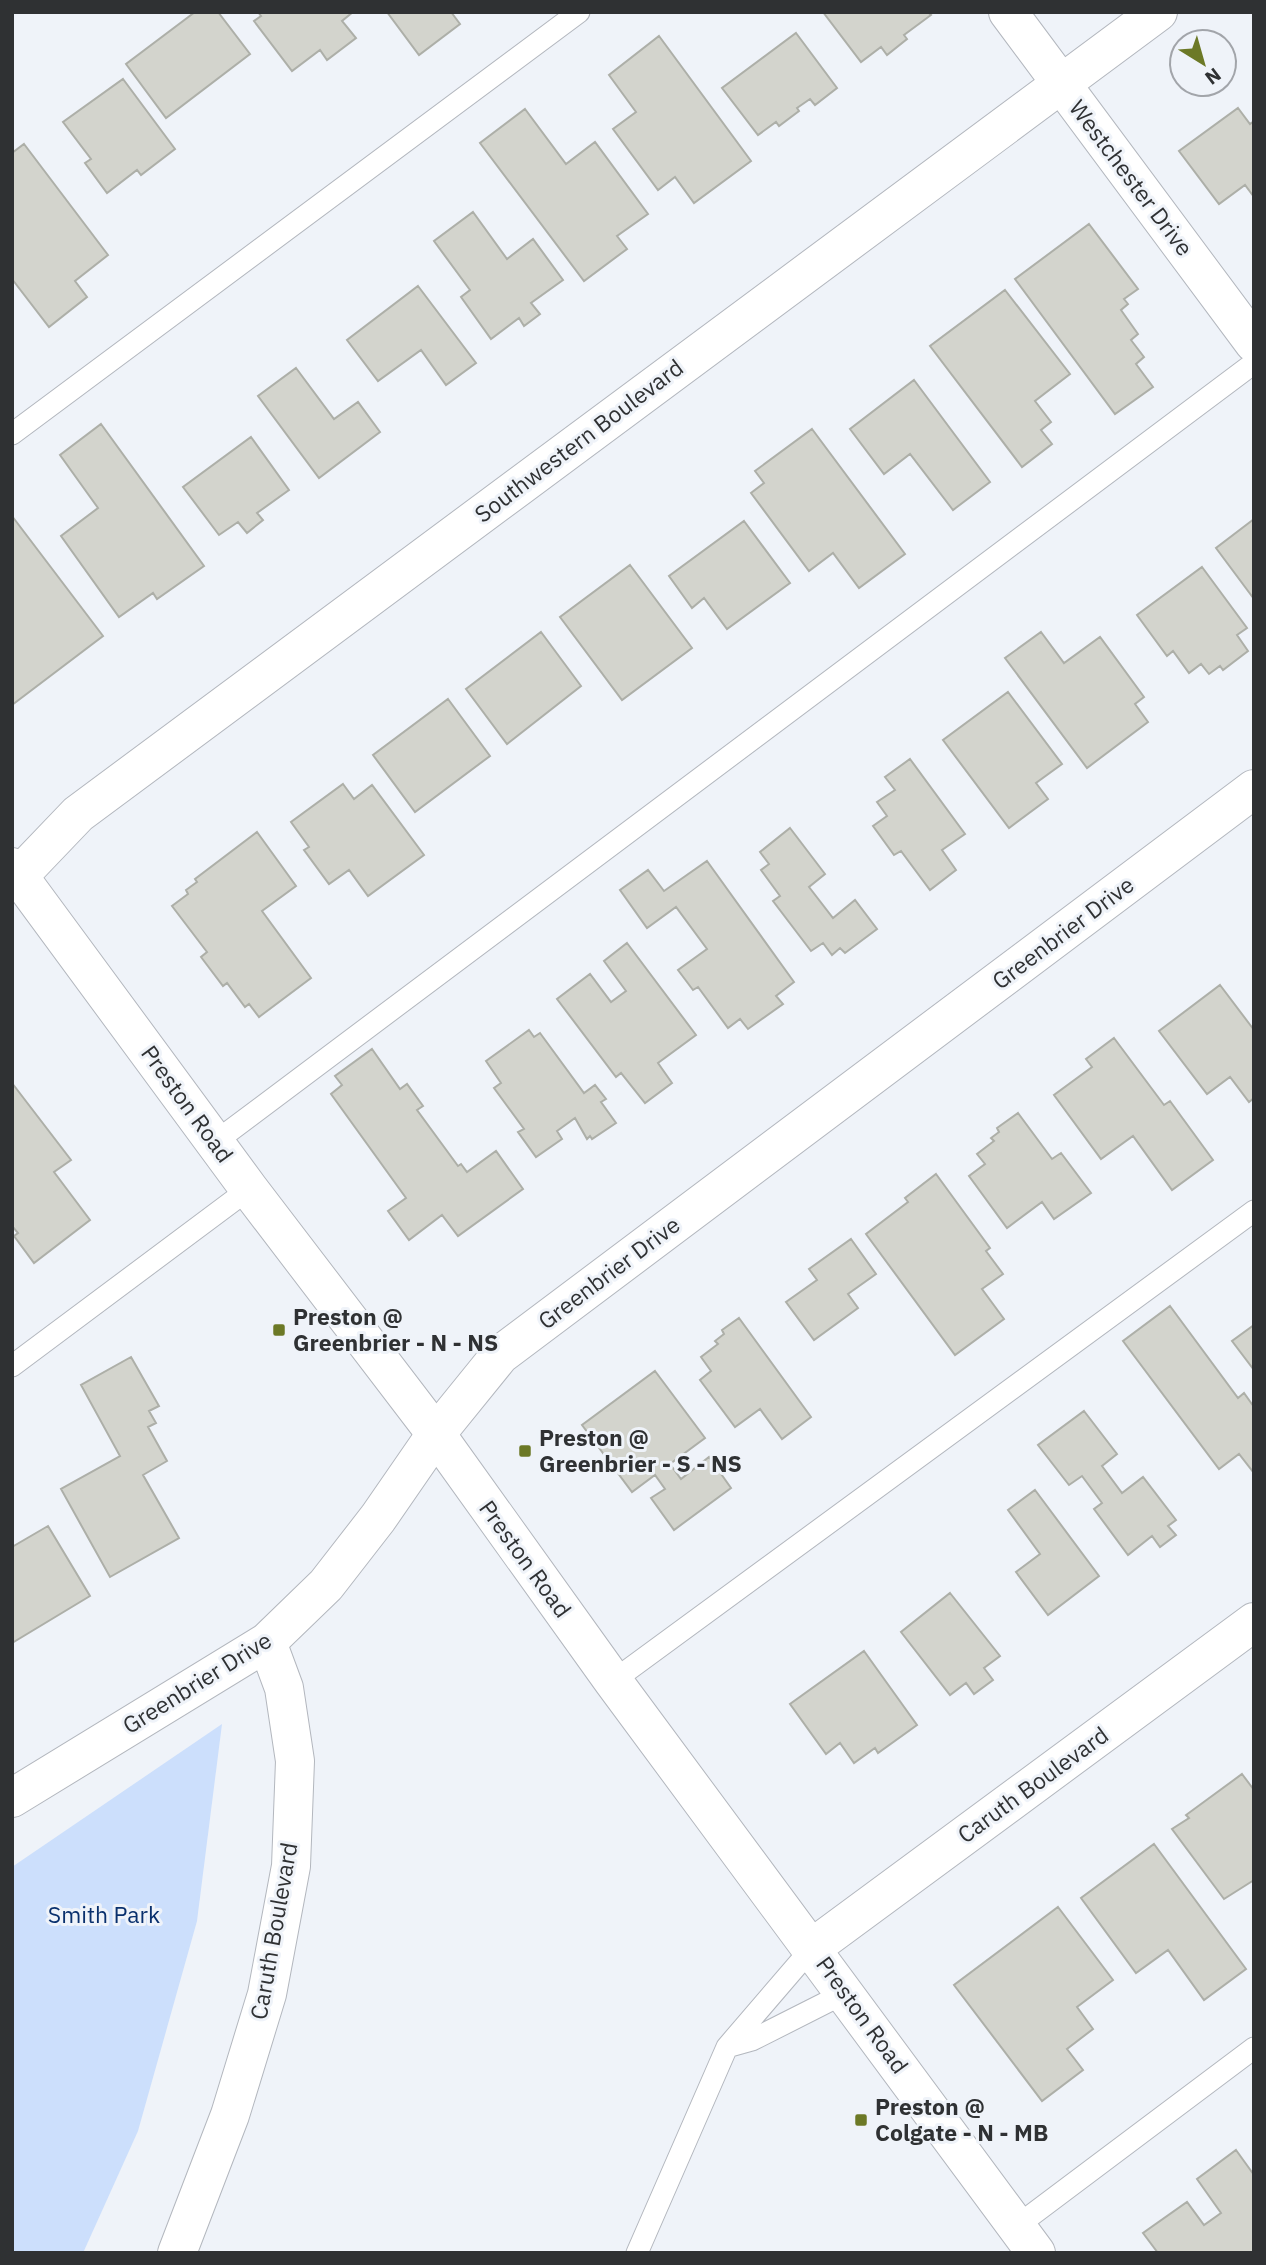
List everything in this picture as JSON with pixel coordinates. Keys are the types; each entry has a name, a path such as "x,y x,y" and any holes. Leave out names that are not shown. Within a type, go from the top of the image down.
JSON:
{"street":[{"name":"Westchester Drive","path":"1008,12 1254,344"},
{"name":"Southwestern Boulevard","path":"14,875 78,814 1158,12"},
{"name":"Greenbrier Drive","path":"12,1798 267,1642 326,1585 378,1518 436,1434 500,1355 1254,789"},
{"name":"Preston Road","path":"14,875 436,1434 613,1681 1026,2239"},
{"name":"Caruth Boulevard","path":"812,1948 1254,1622"},
{"name":"Caruth Boulevard","path":"177,2253 230,2115 267,1994 291,1866 295,1761 284,1688 267,1642"}],"lane":[{"path":"12,434 579,12"},
{"path":"215,1142 1254,363"},
{"path":"12,1366 249,1188"},
{"path":"613,1681 1254,1211"},
{"path":"637,2253 727,2047 812,1948"},
{"path":"727,2047 752,2039 845,1993"},
{"path":"1026,2239 1254,2048"}],"green space":[{"name":"Smith Park","path":"222,1724 197,1921 138,2131 83,2253 12,2253 12,1867"}],"building":[{"path":"195,12 218,12 250,54 166,118 126,64"},
{"path":"258,12 353,12 342,21 356,38 327,60 320,50 292,71 254,21 261,16"},
{"path":"387,12 451,12 460,24 419,55"},
{"path":"823,12 928,12 931,15 904,35 907,39 887,55 881,47 861,62"},
{"path":"796,33 837,88 815,105 810,99 779,126 776,122 758,135 722,88"},
{"path":"659,36 751,161 694,203 675,177 658,190 613,129 636,112 609,75"},
{"path":"123,79 175,149 141,175 137,170 107,193 85,163 91,159 63,122"},
{"path":"1238,108 1250,124 1254,121 1254,197 1245,185 1219,204 1179,151"},
{"path":"525,109 566,164 595,142 648,214 617,236 627,249 584,281 480,143"},
{"path":"24,144 108,255 75,281 87,297 49,327 12,279 12,153"},
{"path":"473,212 507,259 533,239 563,280 531,303 540,314 524,326 519,318 491,339 461,297 470,290 434,241"},
{"path":"1089,224 1138,289 1124,299 1128,304 1121,310 1138,334 1131,340 1144,357 1136,364 1153,387 1115,414 1015,279"},
{"path":"418,286 476,363 446,385 421,350 378,381 347,340"},
{"path":"1005,290 1070,374 1035,401 1051,422 1041,430 1052,444 1022,467 930,346"},
{"path":"296,368 334,419 358,402 380,432 319,478 258,396"},
{"path":"914,380 990,482 953,510 910,454 884,474 850,429"},
{"path":"101,424 204,566 157,599 153,593 119,617 61,536 98,508 60,455"},
{"path":"812,429 905,554 859,588 833,553 809,571 751,493 764,483 755,471"},
{"path":"251,437 289,490 257,513 263,520 247,533 238,522 219,535 183,487"},
{"path":"12,516 103,636 12,705"},
{"path":"1254,519 1254,599 1216,548"},
{"path":"744,521 790,583 727,629 704,598 692,608 669,576"},
{"path":"630,565 692,648 622,700 560,617"},
{"path":"1202,567 1247,628 1237,635 1248,651 1223,670 1220,666 1209,674 1201,664 1189,673 1173,651 1167,656 1137,615"},
{"path":"541,632 581,686 507,744 466,689"},
{"path":"1041,632 1064,663 1100,637 1144,697 1135,704 1148,722 1087,768 1005,658"},
{"path":"1008,692 1062,764 1036,783 1048,799 1009,828 943,740"},
{"path":"448,699 490,756 415,812 373,755"},
{"path":"910,759 965,834 942,850 956,870 930,890 901,851 894,855 873,826 887,816 877,802 895,790 885,777"},
{"path":"343,784 354,799 372,785 424,855 368,896 349,870 329,884 304,850 309,847 291,822"},
{"path":"790,828 825,874 809,887 833,918 855,900 877,929 845,953 840,948 832,955 823,943 811,951 773,901 780,896 761,870 769,864 760,852"},
{"path":"257,832 296,886 262,911 311,978 259,1017 249,1004 245,1007 227,983 223,986 201,957 207,952 172,906 188,894 186,890 197,882 195,879"},
{"path":"707,861 794,982 776,996 783,1004 748,1029 740,1019 728,1028 698,987 693,990 678,970 707,949 676,907 647,928 620,890 648,870 664,891"},
{"path":"627,943 696,1035 658,1063 672,1083 645,1103 621,1073 616,1077 557,999 590,974 611,1002 626,991 604,961"},
{"path":"1220,985 1254,1030 1254,1098 1249,1102 1230,1077 1207,1094 1159,1031"},
{"path":"529,1030 534,1037 540,1033 584,1093 595,1085 606,1099 601,1102 616,1123 592,1139 590,1136 587,1139 575,1118 557,1131 562,1139 536,1157 518,1132 524,1129 494,1088 501,1083 486,1061"},
{"path":"1114,1038 1164,1105 1170,1101 1213,1160 1172,1190 1133,1136 1101,1159 1054,1095 1092,1067 1086,1059"},
{"path":"372,1049 400,1089 407,1084 423,1106 417,1110 458,1166 461,1164 467,1172 496,1151 523,1189 458,1236 442,1215 409,1240 388,1211 406,1198 331,1094 342,1085 335,1076"},
{"path":"12,1083 71,1160 54,1172 90,1220 34,1263 14,1236 18,1233 12,1226"},
{"path":"1018,1113 1052,1159 1061,1153 1091,1193 1054,1219 1042,1202 1007,1228 969,1176 985,1164 977,1154 994,1141 991,1138 999,1132 997,1128"},
{"path":"936,1174 990,1248 986,1251 1003,1274 982,1289 1004,1319 955,1355 866,1234 908,1202 905,1198"},
{"path":"851,1239 876,1274 848,1294 858,1308 814,1340 786,1302 817,1280 809,1269"},
{"path":"1170,1306 1238,1398 1244,1393 1254,1407 1254,1473 1239,1454 1219,1469 1123,1341"},
{"path":"739,1318 811,1417 782,1439 760,1409 735,1427 700,1380 711,1371 701,1357 718,1344 715,1341 724,1334 722,1330"},
{"path":"1254,1325 1254,1370 1232,1341"},
{"path":"131,1357 159,1406 149,1411 156,1423 148,1427 167,1461 143,1475 179,1538 110,1577 61,1489 120,1456 81,1385"},
{"path":"655,1371 705,1438 670,1464 681,1479 709,1457 731,1488 674,1530 651,1498 665,1489 655,1475 632,1492 582,1425"},
{"path":"1084,1411 1117,1454 1102,1466 1122,1493 1143,1477 1176,1520 1168,1526 1176,1535 1160,1547 1152,1536 1128,1555 1094,1509 1102,1503 1082,1476 1069,1485 1038,1445"},
{"path":"1035,1490 1099,1576 1048,1615 1016,1572 1040,1554 1008,1510"},
{"path":"48,1526 90,1596 12,1643 12,1547"},
{"path":"950,1593 1000,1656 984,1668 993,1680 974,1694 966,1683 950,1695 901,1632"},
{"path":"864,1651 917,1725 878,1753 875,1748 854,1763 840,1743 826,1754 790,1704"},
{"path":"1242,1774 1254,1790 1254,1880 1224,1899 1172,1829 1189,1818 1186,1815"},
{"path":"1154,1844 1246,1969 1204,2000 1168,1950 1136,1973 1081,1898"},
{"path":"1058,1907 1113,1980 1077,2007 1093,2029 1067,2049 1083,2070 1042,2101 954,1985"},
{"path":"1236,2150 1254,2175 1254,2253 1158,2253 1143,2233 1187,2202 1204,2225 1221,2213 1197,2179"}],"place":[{"name":"Preston @ Greenbrier - N - NS","path":"279,1330"},
{"name":"Preston @ Greenbrier - S - NS","path":"525,1451"},
{"name":"Preston @ Colgate - N - MB","path":"861,2120"}]}
